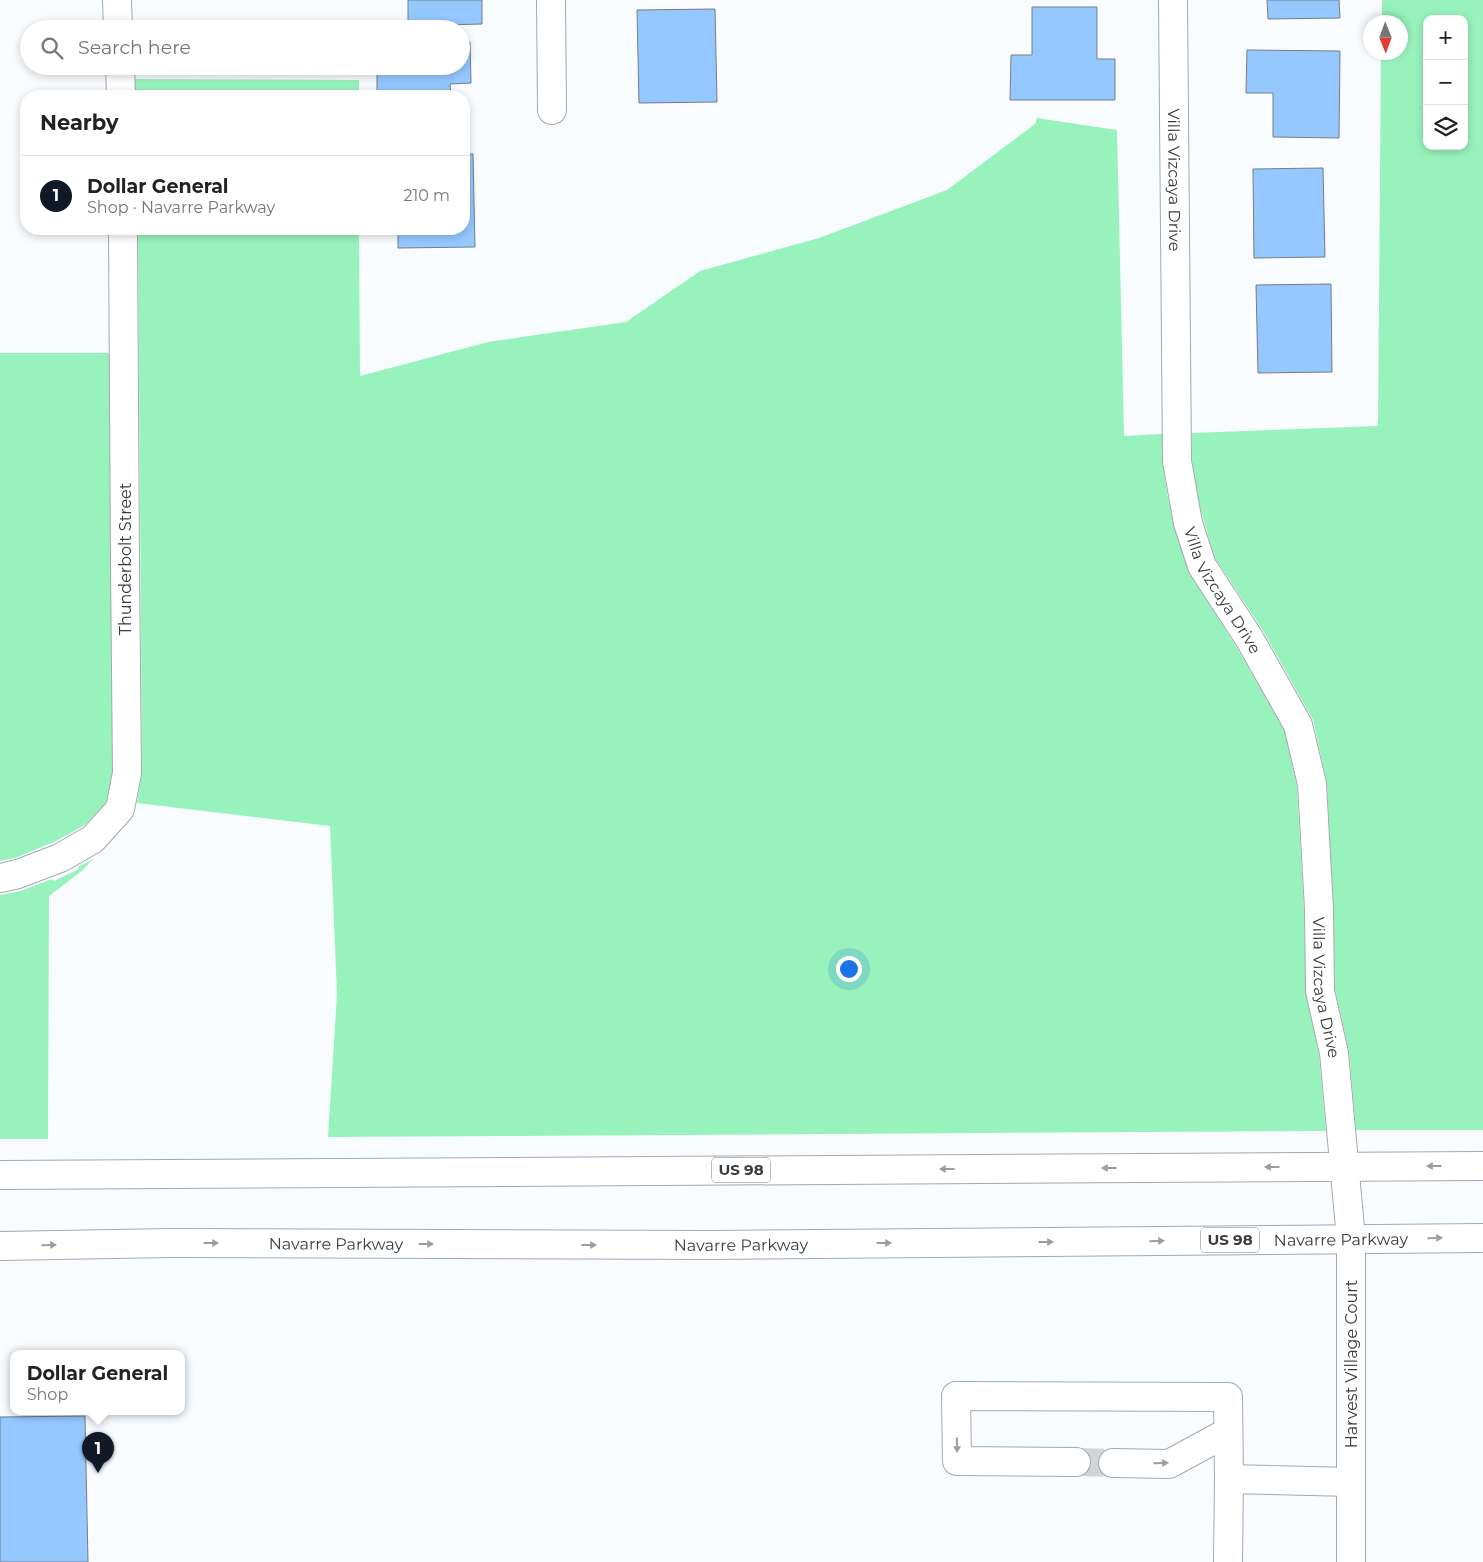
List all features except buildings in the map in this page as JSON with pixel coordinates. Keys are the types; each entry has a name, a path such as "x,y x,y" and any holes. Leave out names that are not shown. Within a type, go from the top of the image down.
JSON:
{"main road":[{"path":"117,0 118,20"},
{"path":"551,0 552,110"},
{"name":"Villa Vizcaya Drive","path":"1172,0 1177,460 1181,489 1188,523 1202,566 1249,638 1298,724 1312,784 1319,909 1320,991 1334,1053 1344,1167"},
{"path":"120,75 121,90"},
{"name":"Thunderbolt Street","path":"0,878 18,874 60,858 94,839 120,809 127,773 124,235"},
{"name":"US 98","path":"0,1175 1483,1166"},
{"name":"Harvest Village Court","path":"1344,1167 1351,1239 1351,1562"},
{"name":"Navarre Parkway","path":"0,1246 171,1243 720,1245 1483,1238"},
{"path":"1076,1462 957,1461 956,1396 1228,1397 1228,1562"},
{"path":"1113,1463 1169,1464 1228,1432"},
{"path":"1229,1479 1351,1482"}],"green space":[{"path":"1382,0 1483,0 1483,1130 1356,1130 1349,1051 1335,989 1327,783 1313,720 1262,629 1215,558 1195,486 1192,433 1378,426 1381,60 1408,60 1408,15 1382,15"},
{"path":"135,79 359,80 359,90 135,90"},
{"path":"1037,118 1117,130 1124,436 1162,434 1167,493 1175,529 1188,571 1237,648 1285,732 1297,787 1304,910 1306,991 1319,1056 1326,1131 328,1137 337,994 330,826 137,803 142,772 138,235 359,235 360,376 488,342 626,322 700,271 819,238 947,190 1035,124"},
{"path":"0,353 109,353 113,771 107,801 85,825 54,842 15,858 0,861"},
{"path":"93,859 83,870 49,896 48,1139 0,1139 0,895 21,891 52,879 54,881 79,869 78,867"}],"tunnel":[{"path":"1076,1462 1113,1463"}],"place":[{"name":"Dollar General","path":"98,1473"}]}
